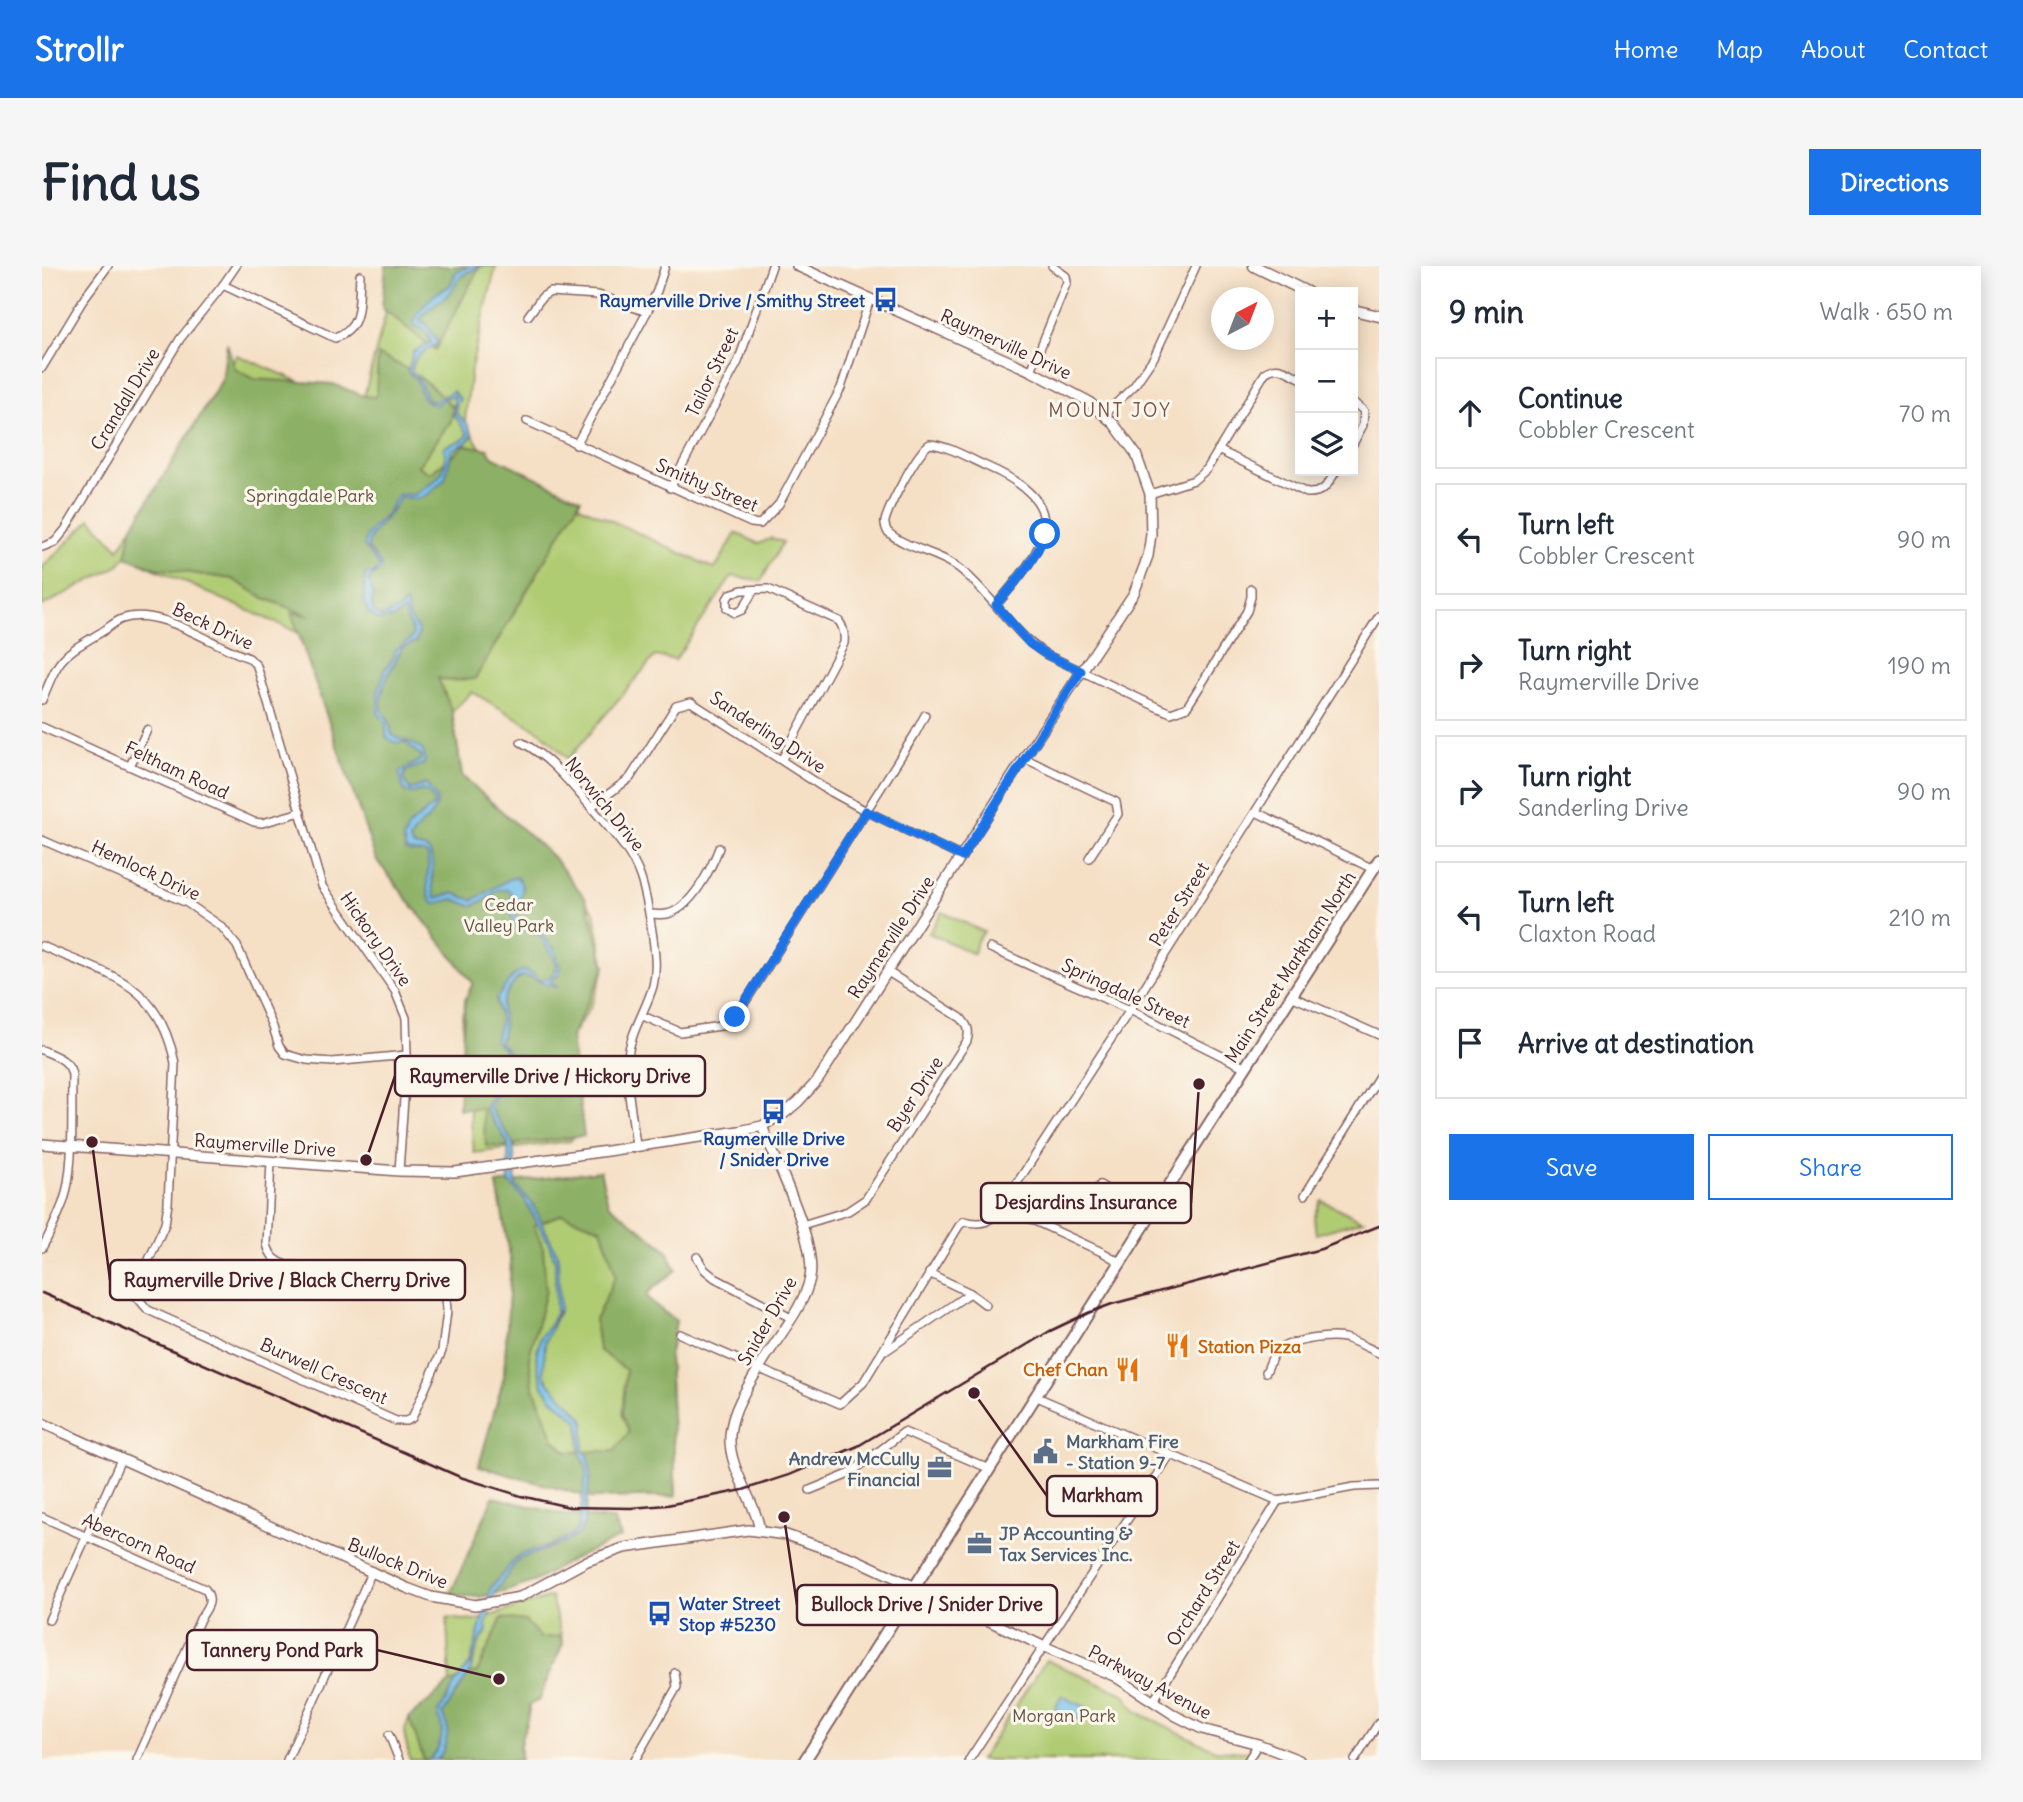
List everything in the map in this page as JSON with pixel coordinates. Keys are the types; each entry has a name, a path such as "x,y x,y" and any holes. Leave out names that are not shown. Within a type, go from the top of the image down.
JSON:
{"main road":[{"path":"1254,266 1297,287"},
{"path":"1358,311 1379,316"},
{"name":"Main Street Markham North","path":"805,1760 1376,865"}],"street":[{"path":"42,368 85,297 108,266"},
{"name":"Crandall Drive","path":"42,547 55,542 65,530 180,339 236,266"},
{"path":"576,445 647,312 665,266"},
{"name":"Tailor Street","path":"670,488 738,362 772,266"},
{"name":"Raymerville Drive","path":"42,1144 399,1171 455,1172 762,1126 785,1113 813,1086 1024,758 1125,609 1139,582 1148,556 1151,534 1150,494 1136,454 1104,415 1072,392 1031,371 797,266"},
{"path":"1031,371 1067,282 1066,276 1052,266"},
{"path":"1104,415 1134,386 1154,357 1196,266"},
{"path":"223,285 335,338 352,329 357,319 360,275"},
{"path":"527,316 542,297 550,292 598,295 647,312"},
{"name":"Smithy Street","path":"527,421 670,488 751,523 760,524 779,504 841,388 870,299"},
{"path":"1150,494 1194,480 1207,469 1265,373 1278,368 1295,376"},
{"path":"1358,406 1364,411 1365,417 1358,433"},
{"path":"996,605 1018,580 1041,545 1045,534 1042,509 1026,487 943,447 930,444 923,448 909,472 885,521 887,531 902,542 952,563 975,581 1030,644 1047,655 1159,708 1171,713 1187,707 1247,611 1251,589"},
{"path":"1218,450 1307,493 1323,490 1333,476"},
{"path":"754,590 768,589 830,616 843,627 845,637 782,760"},
{"name":"Beck Drive","path":"42,700 61,658 79,644 120,620 131,617 151,616 166,621 248,658 257,666 301,812"},
{"name":"Peter Street","path":"1002,1206 1130,1010 1379,616"},
{"name":"Sanderling Drive","path":"591,807 630,778 676,705 691,702 702,706 824,788 962,857"},
{"path":"643,1016 680,1032 727,1025 744,1004 925,715"},
{"name":"Feltham Road","path":"42,727 254,822 262,823 301,812"},
{"path":"130,766 147,730"},
{"name":"Norwich Drive","path":"521,742 542,754 608,825 635,864 640,876 650,914 656,965 654,983 632,1038 628,1056 636,1146"},
{"path":"1024,758 1116,802 1118,814 1089,858"},
{"name":"Hickory Drive","path":"301,812 327,895 373,957 401,1002 405,1018 407,1055 399,1171"},
{"path":"1255,812 1376,865"},
{"name":"Hemlock Drive","path":"42,840 187,903 222,927 237,946 268,1016 278,1046 285,1054 306,1060 332,1062 407,1055"},
{"path":"650,914 667,914 686,904 712,865 719,848"},
{"path":"42,946 127,983 143,995 155,1012 168,1035 176,1063 170,1154"},
{"name":"Springdale Street","path":"990,948 1130,1010 1246,1068"},
{"name":"Byer Drive","path":"802,1225 848,1211 866,1199 967,1041 969,1031 961,1018 888,972"},
{"path":"1291,996 1379,1035"},
{"path":"42,1050 66,1062 72,1071 70,1147 64,1201 42,1248"},
{"path":"1306,1195 1379,1076"},
{"name":"Snider Drive","path":"760,1531 757,1513 736,1469 730,1436 740,1402 801,1301 810,1276 808,1249 802,1225 762,1126"},
{"name":"Burwell Crescent","path":"170,1154 170,1182 164,1224 138,1284 136,1296 142,1304 148,1310 396,1421 412,1418 442,1351 447,1311 445,1285 432,1275 286,1265 276,1260 269,1252 267,1244 271,1161"},
{"path":"1094,1193 1100,1185 1151,1215"},
{"path":"680,1334 840,1404 863,1382 964,1221 985,1223 993,1219 1002,1206 1121,1263"},
{"path":"697,1257 705,1270 715,1278 790,1318"},
{"path":"929,1273 970,1293 986,1305"},
{"path":"883,1352 970,1293"},
{"path":"1266,1373 1275,1353 1282,1348 1317,1338 1347,1339 1379,1353"},
{"path":"1037,1397 1278,1501 1354,1487 1379,1486"},
{"name":"Bullock Drive","path":"42,1423 430,1597 475,1605 503,1601 533,1592 587,1560 624,1548 748,1530 813,1542 914,1587"},
{"path":"810,1490 849,1474 904,1432 990,1469"},
{"path":"969,1760 1170,1455"},
{"path":"49,1620 121,1459"},
{"name":"Orchard Street","path":"1154,1700 1278,1501"},
{"name":"Abercorn Road","path":"42,1517 205,1589 210,1597 137,1760"},
{"path":"287,1760 372,1572"},
{"name":"Parkway Avenue","path":"914,1587 1114,1676 1176,1716 1202,1729 1258,1744 1298,1760"},
{"path":"635,1760 677,1687 675,1673"},
{"path":"1355,1760 1379,1722"},
{"path":"388,1735 399,1760"},
{"path":"1248,1760 1258,1744"}],"green space":[{"path":"386,266 480,266 435,350 382,308"},
{"path":"404,266 496,266 471,368 465,422 490,464 715,569 736,533 759,544 771,538 783,542 761,581 732,576 675,660 655,656 568,759 541,732 472,692 452,711 462,776 552,856 594,912 605,967 591,1006 571,1037 579,1109 571,1141 474,1153 462,1015 473,983 376,859 299,633 126,556 118,566 42,606 42,568 91,519 119,549 237,355 361,408 395,278"},
{"path":"227,343 235,369 254,379 333,384 364,396 376,397 378,355 410,371 453,408 451,421 418,466 430,473 465,445 488,449 492,456 581,499 475,679 449,681 438,678 452,711 462,776 552,856 586,899 605,967 571,1037 584,1136 515,1144 515,1147 486,1146 482,1109 459,1109 465,1000 473,983 376,859 291,612 310,616 264,598 232,579 156,568 126,557 132,528 222,381"},
{"path":"942,912 984,932 977,940 974,954 929,933"},
{"path":"600,1171 608,1204 667,1250 676,1270 646,1294 652,1303 676,1321 669,1358 676,1496 592,1498 479,1466 504,1377 511,1262 497,1184"},
{"path":"600,1171 608,1204 667,1250 676,1270 646,1294 652,1303 676,1321 669,1358 676,1496 592,1498 479,1466 504,1377 511,1262 497,1184","holes":["562,1214 601,1228 616,1275 595,1320 599,1350 626,1370 622,1415 629,1432 614,1451 567,1452 554,1440 533,1385 529,1357 546,1291 543,1248 534,1225"]},
{"path":"1321,1200 1363,1220 1316,1234 1314,1218"},
{"path":"493,1497 565,1515 614,1520 621,1537 571,1560 535,1581 504,1592 478,1597 450,1595"},
{"path":"551,1597 563,1643 539,1700 529,1704 520,1746 521,1760 410,1760 404,1733 409,1718 450,1683 447,1618 474,1621"},
{"path":"502,1618 525,1621 541,1638 560,1636 563,1643 539,1700 529,1705 521,1739 521,1760 424,1760 409,1718 450,1683 477,1672"},
{"name":"Morgan Park","path":"1046,1660 1124,1694 1137,1712 1215,1750 1252,1752 1247,1760 980,1760"}],"water":[{"path":"469,266 483,266 462,276 449,294 429,309 420,321 426,324 438,343 417,357 412,372 418,378 429,401 435,401 453,391 460,399 456,404 457,414 467,423 473,435 466,443 452,450 445,479 429,494 418,499 400,497 369,541 368,548 381,564 381,570 369,579 374,611 381,617 399,610 406,603 409,616 419,633 416,642 402,648 387,678 381,702 392,735 419,747 425,757 424,764 406,771 403,779 410,790 426,784 437,799 433,812 416,830 410,841 413,846 429,851 436,898 454,893 472,900 516,877 520,881 522,891 516,917 526,927 541,933 555,950 560,967 559,975 550,981 557,987 523,976 506,995 499,1042 505,1048 511,1064 509,1072 498,1074 492,1081 497,1093 490,1108 513,1143 516,1186 532,1203 558,1255 560,1309 545,1342 544,1374 584,1419 583,1451 589,1456 590,1475 584,1524 580,1533 566,1542 519,1559 495,1592 487,1631 479,1643 470,1672 443,1714 447,1737 443,1750 437,1760 429,1760 441,1739 442,1727 438,1714 470,1664 491,1587 519,1555 549,1546 572,1535 578,1529 586,1475 586,1466 580,1453 579,1422 553,1399 543,1386 536,1356 541,1336 556,1313 555,1261 549,1244 524,1199 509,1182 508,1143 485,1109 494,1094 488,1080 498,1070 506,1070 508,1064 504,1050 495,1041 500,1021 496,999 510,979 520,972 531,973 541,980 550,976 557,966 539,934 525,931 514,924 508,903 513,895 508,890 498,890 484,901 471,906 454,899 434,904 430,899 427,887 428,856 406,851 403,839 409,826 433,806 434,800 422,790 405,793 399,774 422,757 405,742 396,743 386,737 386,723 378,713 378,691 386,668 394,657 395,650 411,639 413,634 404,611 394,618 378,620 368,612 364,599 365,574 373,574 379,566 364,546 367,536 389,511 399,494 414,495 439,476 445,464 444,448 463,440 468,434 454,415 454,396 445,398 436,405 431,403 424,398 416,379 408,372 413,352 431,342 426,332 413,324 417,316 430,299 451,284 455,273"},
{"path":"1061,1696 1088,1708 1082,1721 1055,1710"}],"railway":[{"path":"42,1293 460,1477 521,1496 569,1507 631,1508 667,1505 743,1490 789,1475 858,1446 1050,1331 1088,1313 1112,1304 1321,1249 1379,1226"}],"place":[{"name":"Raymerville Drive / Smithy Street","path":"885,300"},
{"name":"Desjardins Insurance","path":"1199,1084"},
{"name":"Raymerville Drive / Snider Drive","path":"774,1111"},
{"name":"Raymerville Drive / Black Cherry Drive","path":"92,1142"},
{"name":"Raymerville Drive / Hickory Drive","path":"366,1160"},
{"name":"Station Pizza","path":"1178,1346"},
{"name":"Chef Chan","path":"1128,1369"},
{"name":"Markham","path":"974,1393"},
{"name":"Markham Fire - Station 9-7","path":"1046,1451"},
{"name":"Andrew McCully Financial","path":"940,1468"},
{"name":"Bullock Drive / Snider Drive","path":"784,1517"},
{"name":"JP Accounting & Tax Services Inc.","path":"979,1543"},
{"name":"Water Street Stop #5230","path":"659,1613"},
{"name":"Tannery Pond Park","path":"499,1679"}],"district":[{"name":"MOUNT JOY","path":"1110,410"}],"route":[{"path":"735,1017 866,811 962,857 1081,671 1030,644 996,605 1018,580 1041,545 1045,534"}],"park label":[{"name":"Springdale Park","path":"310,495"},
{"name":"Cedar Valley Park","path":"509,914"}]}
